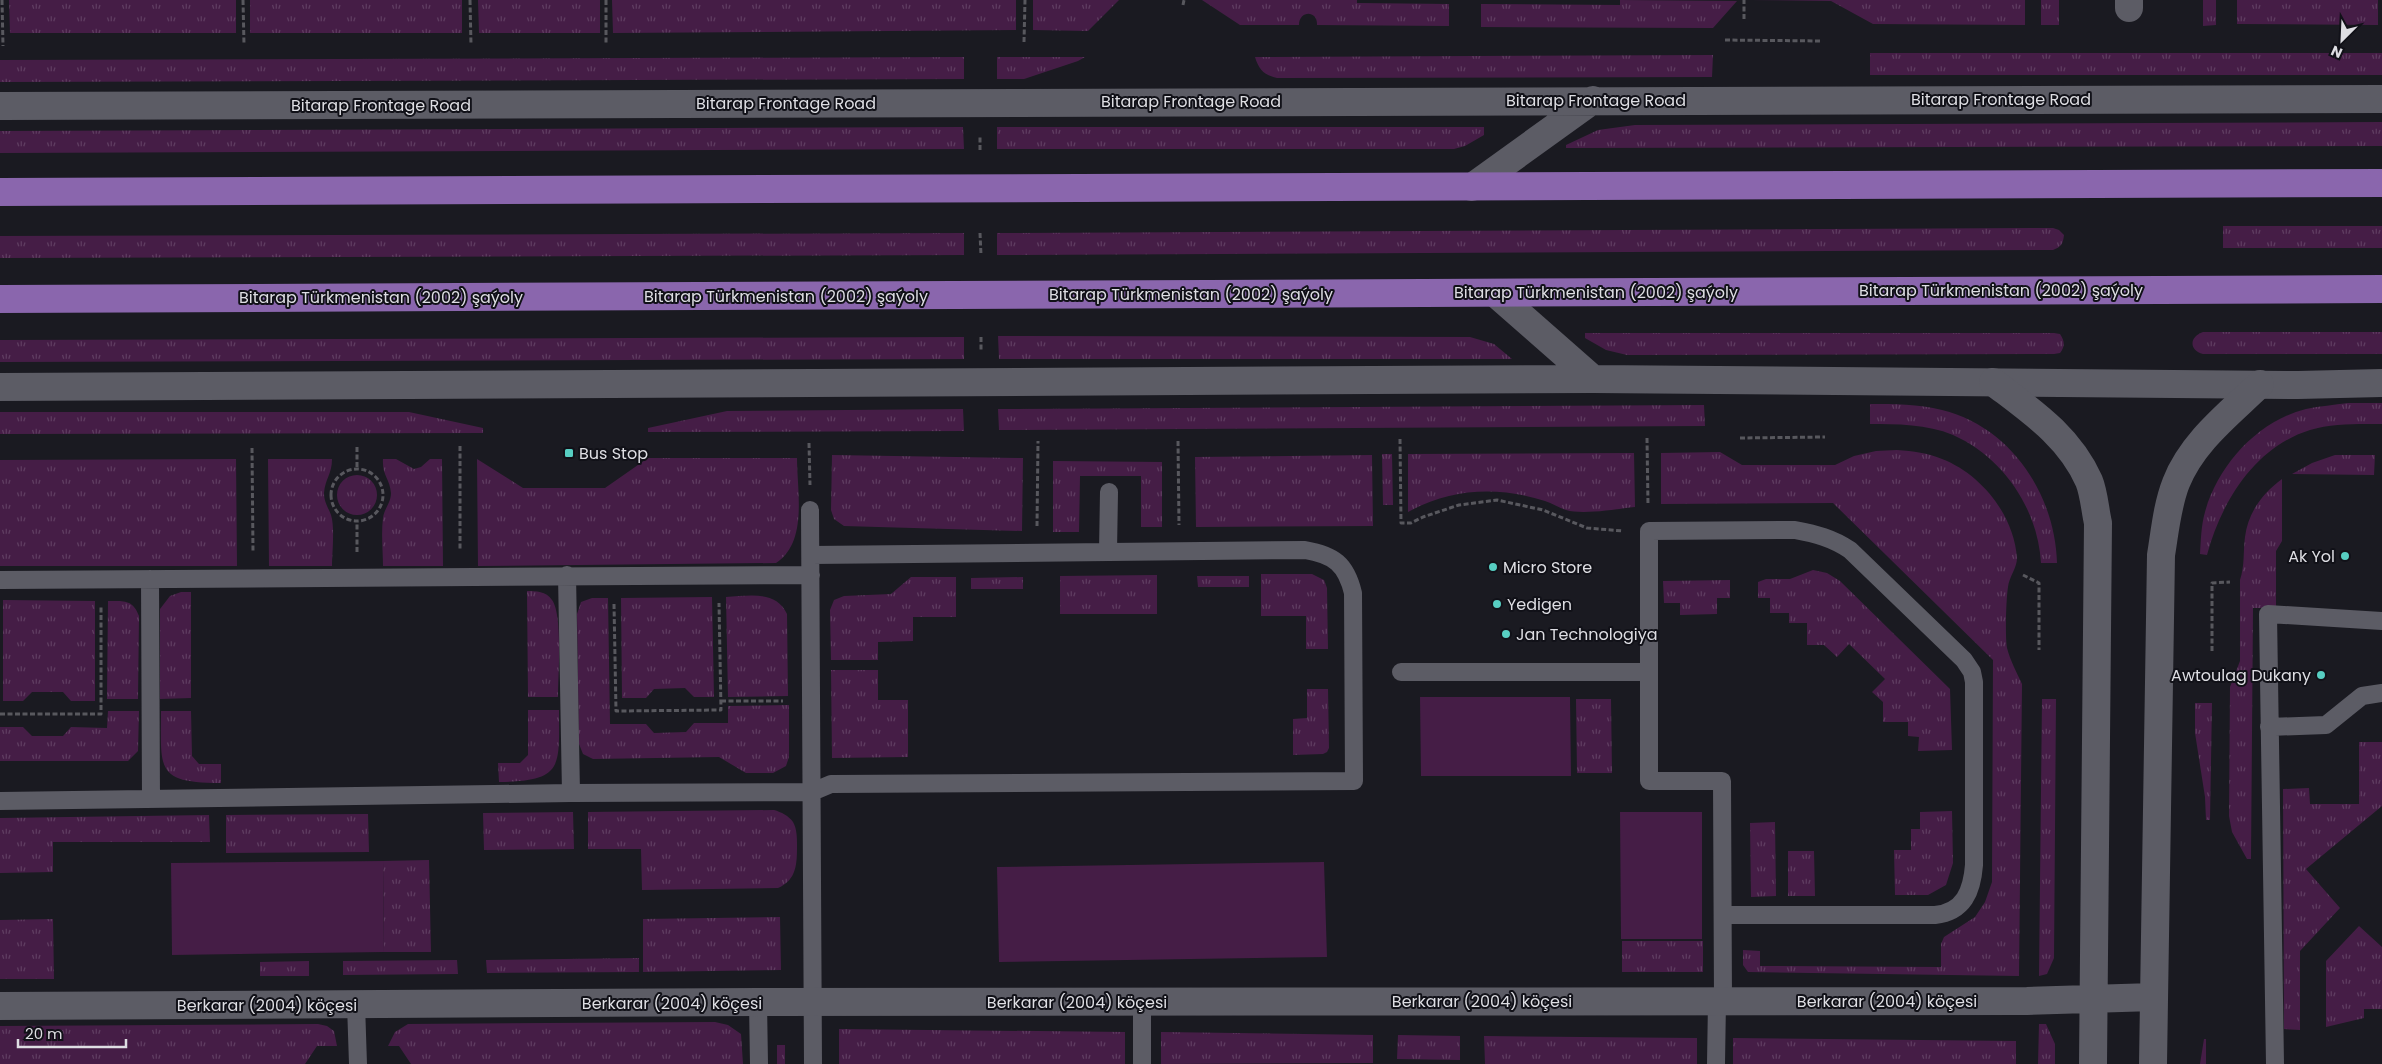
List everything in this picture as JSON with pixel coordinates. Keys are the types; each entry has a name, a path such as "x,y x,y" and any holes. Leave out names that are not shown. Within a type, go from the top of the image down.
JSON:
{"main road":[{"path":"0,192 2382,183"},
{"name":"Bitarap Türkmenistan (2002) şaýoly","path":"0,299 2382,289"}],"street":[{"name":"Bitarap Frontage Road","path":"0,106 2382,99"},
{"path":"1472,187 1593,100"},
{"path":"1495,293 1593,379"},
{"path":"0,387 1593,379 2260,384 2382,383"},
{"path":"1993,382 2049,424 2072,451 2090,482 2098,523 2093,1064"},
{"path":"2154,1064 2161,555 2166,521 2176,483 2192,452 2260,384"},
{"name":"Berkarar (2004) köçesi","path":"0,1006 758,1002 813,1004 1720,1001 2154,997"}],"lane":[{"path":"1108,552 1109,492"},
{"path":"810,510 813,1064"},
{"path":"1716,1064 1723,915 1722,781 1649,781 1648,531 1796,530 1834,540 1850,550 1964,660 1972,672 1974,682 1973,872 1971,887 1966,898 1948,914 1723,915"},
{"path":"0,801 571,793 812,792 831,784 1354,781 1353,593 1344,568 1334,559 1322,553 1305,550 811,555"},
{"path":"567,575 571,793"},
{"path":"0,580 567,575 811,575"},
{"path":"150,579 151,799"},
{"path":"2275,1064 2268,614 2382,620"},
{"path":"1401,672 1649,672"},
{"path":"2269,727 2326,725 2362,696 2382,693"},
{"path":"758,1002 759,1064"},
{"path":"1142,1002 1142,1064"},
{"path":"356,1004 358,1064"}],"path":[{"path":"2,0 2,46"},
{"path":"243,0 244,45"},
{"path":"470,0 470,45"},
{"path":"606,0 606,44"},
{"path":"1024,42 1025,0"},
{"path":"1183,5 1184,0"},
{"path":"1744,0 1744,19"},
{"path":"1725,40 1822,41"},
{"path":"980,128 980,150"},
{"path":"980,233 981,256"},
{"path":"1740,438 1826,437"},
{"path":"1400,440 1401,523 1411,523 1459,505 1497,500 1543,510 1587,528 1609,531 1648,531 1647,438"},
{"path":"1037,553 1038,441"},
{"path":"1178,441 1179,551"},
{"path":"809,443 810,510"},
{"path":"460,446 460,576"},
{"path":"357,447 357,469"},
{"path":"252,448 253,578"},
{"path":"357,469 370,472 380,482 384,495 380,508 370,518 358,521 344,518 334,508 331,495 334,482 344,472 357,469"},
{"path":"614,576 616,711 721,710 719,575"},
{"path":"2024,575 2039,583 2039,650"},
{"path":"0,714 101,714 101,579"},
{"path":"2212,651 2212,583 2230,582"},
{"path":"721,701 811,700"}],"green space":[{"path":"9,0 236,0 236,33 10,33"},
{"path":"250,0 462,0 462,33 250,33"},
{"path":"478,0 600,0 600,33 479,33"},
{"path":"612,0 1016,0 1016,30 613,33"},
{"path":"1033,0 1119,0 1088,31 1033,30"},
{"path":"1202,0 1357,0 1357,3 1449,4 1449,26 1317,25 1317,20 1312,14 1305,14 1300,20 1299,25 1240,25"},
{"path":"1620,0 1737,1 1713,28 1481,27 1481,4 1620,5"},
{"path":"1751,0 2025,0 2025,25 1873,24 1831,1"},
{"path":"2041,0 2059,0 2059,25 2041,25"},
{"path":"2203,0 2216,0 2216,25 2203,26"},
{"path":"2237,0 2378,0 2378,25 2237,24"},
{"path":"1870,53 2382,53 2382,75 1870,75"},
{"path":"1713,55 1712,77 1277,78 1263,71 1255,57"},
{"path":"964,57 964,79 0,82 0,60"},
{"path":"997,57 1085,57 1024,79 997,79"},
{"path":"2382,122 2382,146 1566,148 1566,145 1598,130 1635,125"},
{"path":"963,127 964,149 0,153 0,131"},
{"path":"997,127 1484,127 1484,135 1465,146 1454,149 997,149"},
{"path":"2223,226 2382,226 2382,248 2223,248"},
{"path":"2053,228 2059,230 2064,235 2061,245 2053,250 997,255 997,233"},
{"path":"964,233 964,255 0,258 0,236"},
{"path":"2203,332 2382,332 2382,354 2203,354 2195,350 2192,343 2198,334"},
{"path":"1585,333 2054,333 2060,334 2064,344 2060,353 2054,354 1627,355 1606,350 1585,338"},
{"path":"998,336 1470,337 1494,344 1512,359 999,359"},
{"path":"964,337 964,359 0,362 0,340"},
{"path":"2348,403 2382,403 2382,424 2346,424 2310,430 2290,438 2273,449 2243,479 2221,516 2207,555 2200,554 2203,522 2211,495 2230,462 2242,447 2256,434 2288,415 2306,409"},
{"path":"1870,404 1915,405 1942,410 1967,419 1989,431 2025,467 2038,489 2048,512 2054,537 2057,563 2041,563 2033,523 2025,505 2015,487 1987,457 1971,445 1943,431 1912,425 1870,424"},
{"path":"1704,405 1705,426 999,430 998,409"},
{"path":"963,409 964,431 648,432 648,428 727,411"},
{"path":"0,412 409,412 483,428 483,433 0,434"},
{"path":"1897,450 1937,457 1970,475 1993,498 2010,526 2015,542 2017,562 2008,587 2006,627 2007,648 2022,684 2019,976 1748,972 1743,965 1743,950 1760,951 1760,966 1941,967 1941,944 1944,937 1975,917 1985,902 1992,882 1993,660 1833,503 1661,504 1661,453 1720,452 1742,465 1835,465 1854,456 1876,451"},
{"path":"1634,453 1635,507 1581,512 1563,509 1527,496 1510,493 1475,492 1441,498 1408,512 1408,454"},
{"path":"1382,454 1392,454 1393,505 1383,505"},
{"path":"832,455 1023,458 1022,531 844,526 834,519 831,510"},
{"path":"1372,455 1373,526 1196,527 1195,457"},
{"path":"2335,455 2375,455 2374,475 2292,474 2312,463"},
{"path":"648,458 797,458 799,515 793,543 786,554 776,563 478,566 477,459 523,488 605,488"},
{"path":"236,459 237,566 0,566 0,460"},
{"path":"268,459 332,459 324,493 325,502 332,520 332,566 269,566"},
{"path":"383,459 396,459 414,469 421,467 430,459 442,459 443,566 383,566 383,518 391,493 384,470"},
{"path":"1053,461 1162,462 1162,527 1141,527 1141,476 1080,476 1079,532 1053,532"},
{"path":"353,475 361,475 368,478 374,484 377,495 374,506 368,512 361,515 353,515 346,512 340,506 337,499 337,491 340,484 346,478"},
{"path":"2282,479 2282,541 2276,551 2276,608 2253,608 2251,859 2247,859 2232,832 2229,816 2230,687 2240,661 2240,580 2249,519 2263,497"},
{"path":"1813,570 1827,573 1840,581 1950,689 1952,750 1918,751 1919,737 1908,736 1908,722 1883,722 1883,702 1872,692 1885,679 1849,644 1837,657 1824,645 1807,645 1807,623 1789,623 1789,613 1770,613 1770,598 1758,598 1758,582 1766,579 1790,579"},
{"path":"1261,574 1312,574 1324,580 1327,588 1328,649 1306,649 1306,616 1261,616"},
{"path":"1157,575 1157,614 1060,614 1060,576"},
{"path":"1197,576 1249,576 1249,587 1198,587"},
{"path":"911,577 956,577 956,617 913,617 913,641 878,642 878,660 831,660 830,610 834,600 844,596 891,594"},
{"path":"1023,577 1023,589 971,589 971,578"},
{"path":"1730,580 1730,598 1717,598 1717,614 1680,615 1680,603 1664,603 1663,581"},
{"path":"527,591 544,593 552,600 555,608 559,632 558,697 528,697"},
{"path":"181,592 191,592 191,698 160,699 160,609 170,596"},
{"path":"761,596 776,601 782,606 787,614 788,696 728,697 726,597"},
{"path":"712,597 714,697 694,697 685,688 654,689 646,698 622,698 621,598"},
{"path":"592,598 608,598 610,724 646,724 654,733 686,732 694,723 728,723 728,706 789,705 789,757 786,766 773,773 746,773 719,757 593,759 583,754 579,744 577,614 581,602"},
{"path":"3,600 95,601 95,701 71,701 63,692 32,692 23,701 3,701"},
{"path":"108,601 127,602 134,606 139,616 138,699 107,699"},
{"path":"831,670 878,670 878,700 908,700 908,757 832,758"},
{"path":"1307,689 1328,689 1329,748 1323,754 1293,755 1293,719 1307,718"},
{"path":"1420,697 1570,697 1571,776 1421,776"},
{"path":"1576,699 1611,699 1612,773 1577,773"},
{"path":"2042,699 2056,699 2054,958 2047,974 2039,976"},
{"path":"2195,703 2212,703 2210,820 2206,820 2205,797 2195,733"},
{"path":"528,710 559,710 557,758 547,774 520,781 499,782 498,763 520,763 528,755"},
{"path":"108,711 139,711 138,751 128,761 0,761 0,727 23,727 32,736 63,736 71,727 107,728"},
{"path":"161,711 191,711 192,756 199,764 221,764 221,783 184,780 173,776 166,769 161,747"},
{"path":"2359,742 2382,742 2382,806 2306,869 2340,908 2300,951 2300,1030 2284,1029 2283,789 2309,788 2310,804 2359,804"},
{"path":"774,810 785,814 793,822 797,836 795,870 789,880 778,888 642,890 641,849 588,849 588,812"},
{"path":"1952,811 1953,863 1946,885 1928,895 1895,895 1894,850 1911,850 1911,829 1920,829 1920,812"},
{"path":"573,812 574,849 484,850 483,813"},
{"path":"1620,812 1702,812 1702,939 1621,939"},
{"path":"368,814 369,852 226,853 226,815"},
{"path":"209,815 210,842 53,842 53,872 0,873 0,818"},
{"path":"1775,822 1776,896 1751,897 1750,823"},
{"path":"1788,851 1814,851 1815,896 1788,896"},
{"path":"429,860 431,952 384,952 383,861"},
{"path":"383,861 384,952 172,955 171,863"},
{"path":"1324,862 1327,957 999,962 997,867"},
{"path":"780,917 781,970 643,972 643,919"},
{"path":"53,919 54,979 0,979 0,920"},
{"path":"2359,926 2382,947 2382,1009 2364,1009 2364,1018 2326,1027 2326,961"},
{"path":"1622,941 1703,941 1703,972 1622,972"},
{"path":"639,958 639,972 487,973 486,960"},
{"path":"457,960 458,974 343,975 343,961"},
{"path":"309,961 309,976 260,976 260,962"},
{"path":"715,1022 728,1025 741,1034 743,1064 411,1064 399,1046 388,1046 395,1032 408,1024"},
{"path":"318,1024 327,1026 334,1031 337,1046 317,1046 305,1064 0,1064 0,1026"},
{"path":"2039,1024 2046,1024 2055,1044 2055,1064 2038,1064"},
{"path":"839,1029 1125,1032 1125,1064 839,1064"},
{"path":"1161,1032 1373,1035 1373,1063 1161,1064"},
{"path":"1398,1035 1460,1036 1460,1060 1397,1059"},
{"path":"1484,1036 1697,1038 1697,1064 1485,1064"},
{"path":"1733,1038 2016,1041 2016,1064 1733,1064"},
{"path":"2204,1039 2206,1039 2206,1064 2200,1064"},
{"path":"777,1045 785,1045 785,1064 777,1064"}],"place":[{"name":"Bus Stop","path":"569,453"},
{"name":"Ak Yol","path":"2345,556"},
{"name":"Micro Store","path":"1493,567"},
{"name":"Yedigen","path":"1497,604"},
{"name":"Jan Technologiya","path":"1506,634"},
{"name":"Awtoulag Dukany","path":"2321,675"}]}
